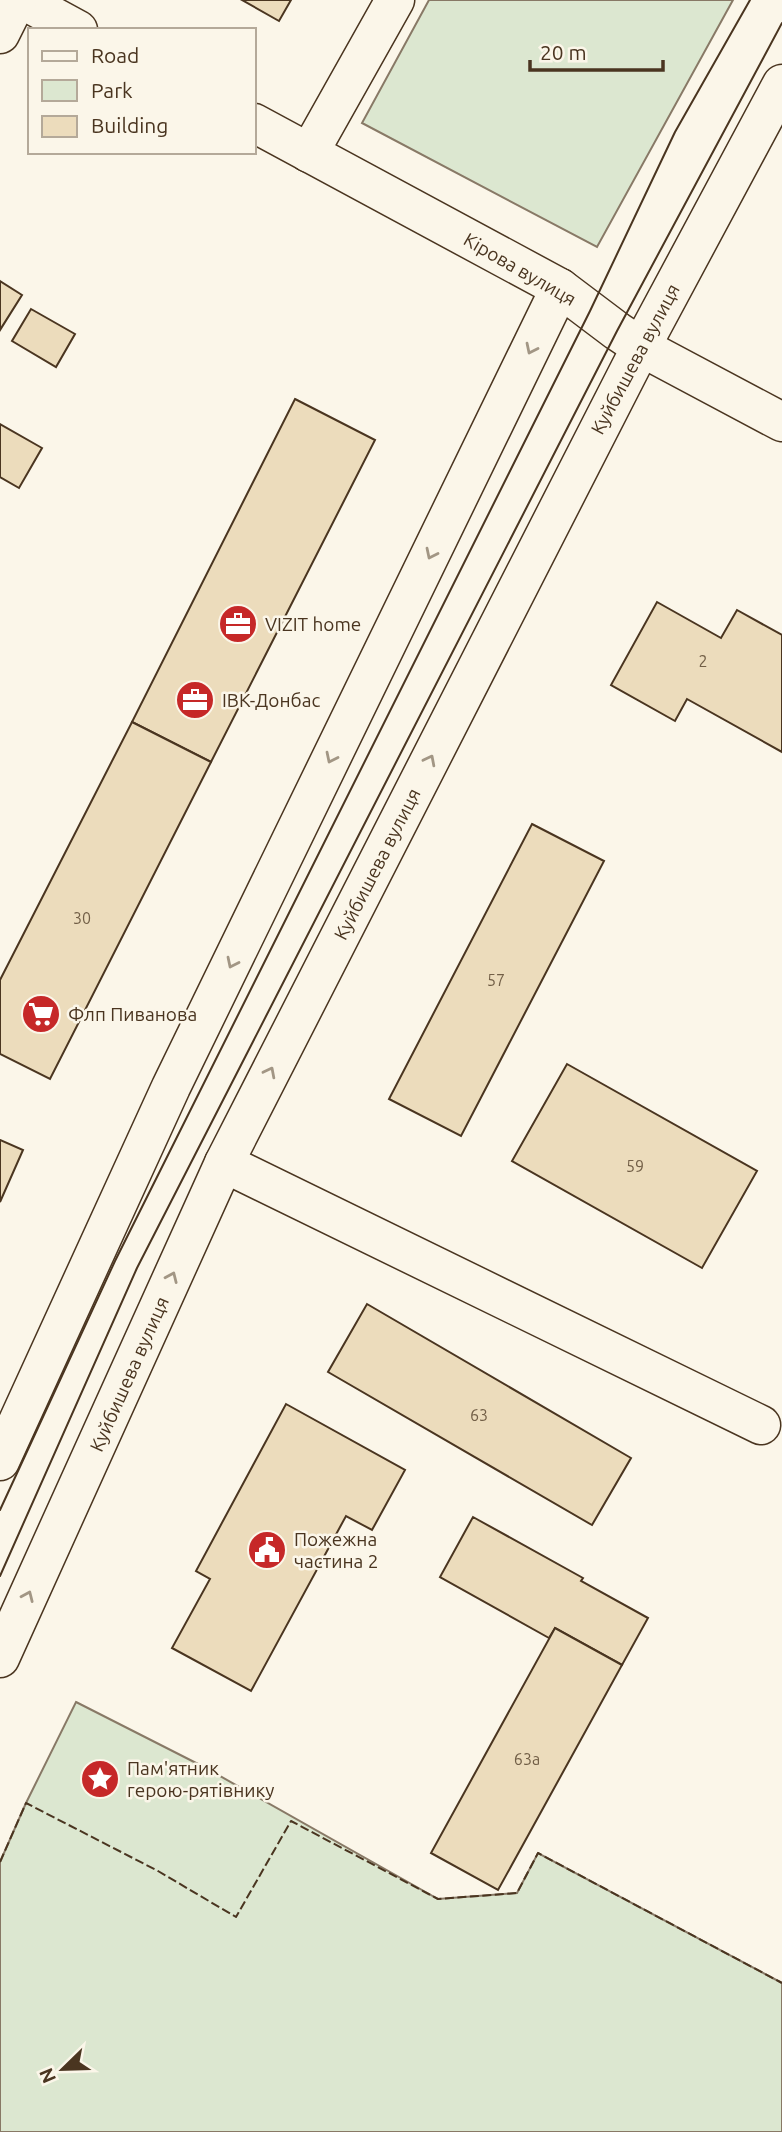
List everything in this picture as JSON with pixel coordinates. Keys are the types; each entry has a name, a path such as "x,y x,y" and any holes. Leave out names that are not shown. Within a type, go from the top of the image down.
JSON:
{"main road":[{"path":"0,34 17,0"},
{"path":"23,0 74,28"},
{"path":"309,153 395,0"},
{"name":"Куйбишева вулиця","path":"0,1658 224,1163 641,347 782,84"},
{"name":"Кірова вулиця","path":"256,125 560,288 641,347 782,422"},
{"path":"0,1461 171,1087 560,288"},
{"path":"224,1163 761,1424"}],"green space":[{"path":"429,0 733,0 597,247 362,123"},
{"path":"76,1702 204,1767 438,1899 517,1893 538,1853 782,1983 782,2132 0,2132 0,1862"}],"building":[{"path":"242,0 291,0 279,21"},
{"path":"0,281 22,295 0,330"},
{"path":"31,309 75,334 56,367 12,341"},
{"path":"295,399 375,440 211,762 132,722"},
{"path":"0,424 42,448 19,488 0,477"},
{"path":"657,602 721,638 737,610 782,635 782,752 687,699 675,721 611,685"},
{"path":"132,722 211,762 50,1079 0,1054 0,980"},
{"path":"532,824 604,861 461,1136 389,1099"},
{"path":"567,1064 757,1171 702,1268 512,1161"},
{"path":"0,1140 23,1150 0,1202"},
{"path":"367,1304 631,1458 592,1525 328,1372"},
{"name":"Пожежна частина 2","path":"286,1404 405,1470 372,1530 346,1516 251,1691 172,1648 210,1579 196,1571"},
{"path":"473,1517 583,1578 581,1581 648,1618 622,1665 555,1628 549,1638 440,1577"},
{"path":"555,1628 622,1665 498,1890 431,1853"}],"tram line":[{"path":"0,1510 115,1261 590,311 675,132 750,0"},
{"path":"0,1576 137,1268 617,331 782,23"}],"fence":[{"path":"0,1862 26,1803 158,1871 236,1917 291,1821 438,1899 517,1893 538,1853 782,1983"}],"place":[{"name":"VIZIT home","path":"238,624"},
{"name":"ІВК-Донбас","path":"195,700"},
{"name":"Флп Пиванова","path":"41,1014"},
{"name":"Пожежна частина 2","path":"267,1550"},
{"name":"Пам'ятник герою-рятівнику","path":"100,1779"}]}
